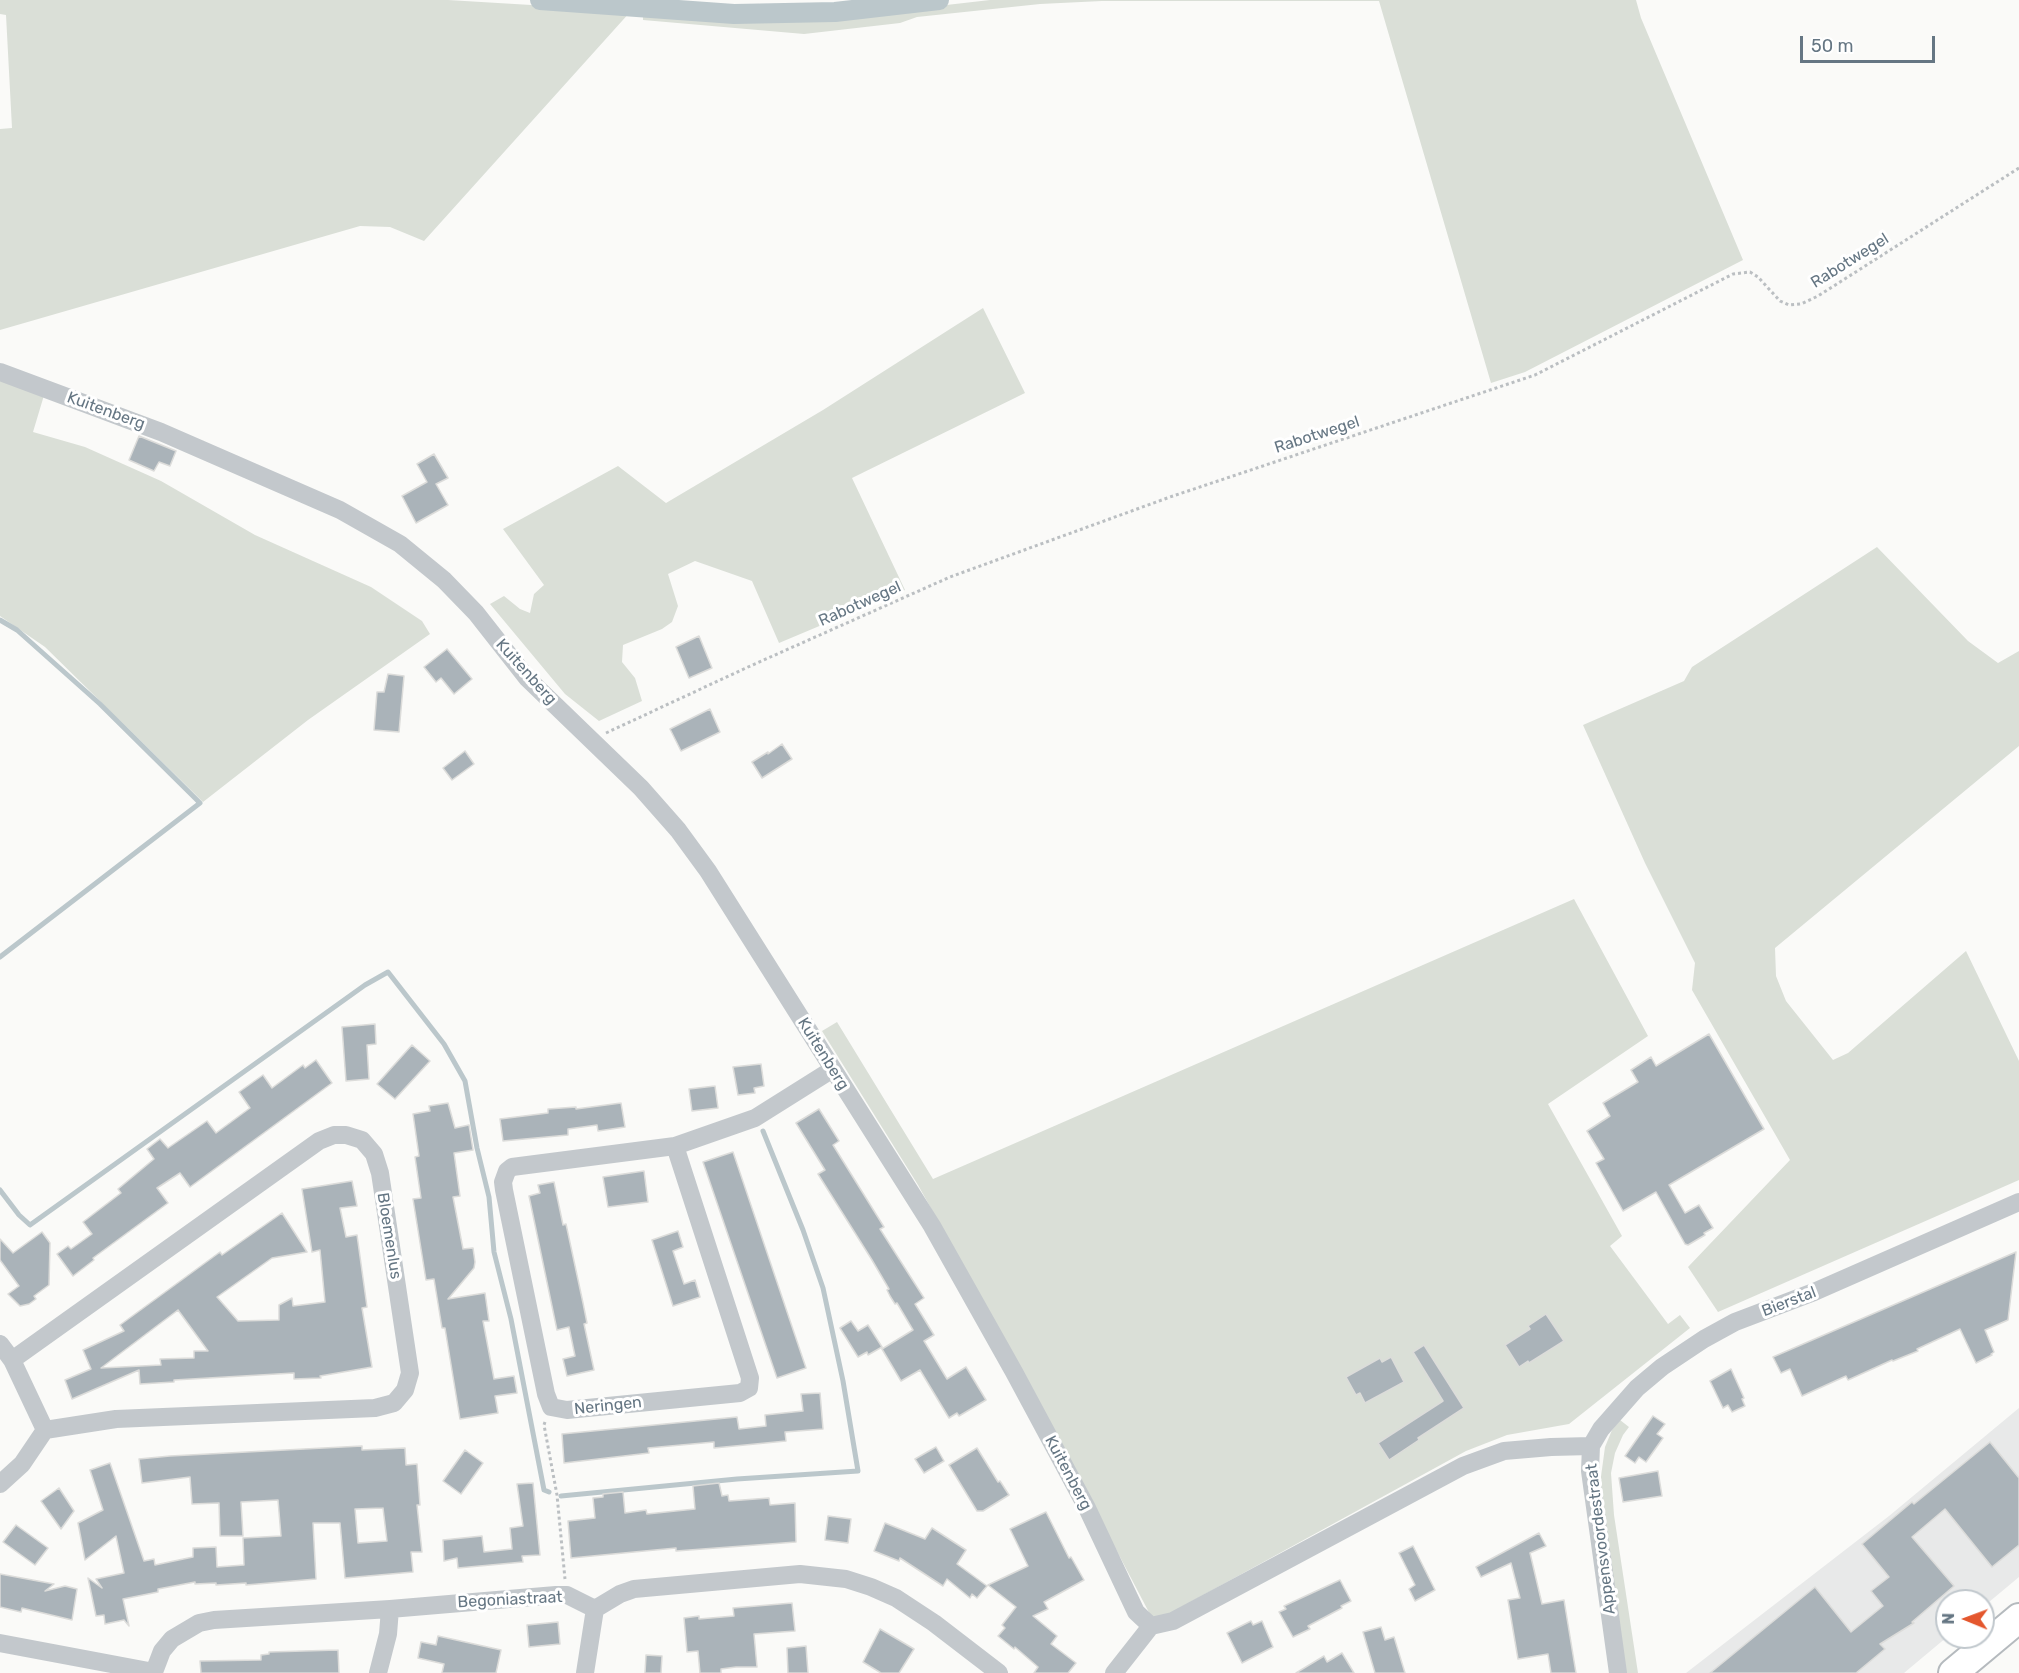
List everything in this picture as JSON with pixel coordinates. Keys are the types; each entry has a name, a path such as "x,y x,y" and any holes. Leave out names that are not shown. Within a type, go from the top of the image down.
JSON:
{"main road":[{"path":"1953,1673 2019,1618"}],"street":[{"name":"Kuitenberg","path":"0,372 162,432 340,510 400,544 444,580 476,613 527,678 641,788 678,830 721,891 932,1226 1087,1508 1136,1612 1151,1626"},
{"name":"Neringen","path":"675,1146 750,1378 749,1388 740,1393 567,1410 551,1407 546,1394 504,1190 503,1182 507,1171 512,1167 675,1146 754,1118 833,1069"},
{"name":"Bloemenlus","path":"12,1360 319,1141 334,1135 346,1135 362,1140 374,1154 380,1173 410,1373 405,1390 394,1403 375,1408 116,1419 45,1430"},
{"name":"Bierstal","path":"1591,1446 1600,1429 1637,1388 1662,1367 1704,1339 1735,1322 1814,1292 2019,1202"},
{"path":"0,1344 12,1360 45,1430 22,1464 0,1484"},
{"name":"Appensvoordestraat","path":"1151,1626 1173,1622 1463,1466 1504,1452 1591,1446 1590,1471 1618,1673"},
{"path":"585,1673 595,1609 620,1594 649,1587 800,1574 836,1578 872,1587 896,1598 934,1623 999,1673"},
{"name":"Begoniastraat","path":"0,1643 154,1673 162,1651 172,1639 199,1623 214,1620 567,1595 595,1609"},
{"path":"378,1673 388,1634 390,1609"},
{"path":"1114,1673 1151,1626"}],"path":[{"name":"Rabotwegel","path":"591,740 748,666 950,577 1170,497 1535,375 1732,274 1750,272 1758,277 1780,302 1790,305 1801,304 1818,296 2019,168"},
{"path":"551,1407 543,1425 557,1495 567,1595"}],"shaded area":[{"path":"0,0 448,0 631,11 424,241 390,227 360,226 0,330 0,129 12,128 6,15 0,14"},
{"path":"990,0 1636,0 1641,18 1743,260 1525,372 1491,383 1379,1 1102,1 1040,4 917,17 900,23 804,34 643,20 643,12 730,20 833,18"},
{"path":"983,308 1025,393 852,478 905,590 779,643 752,581 695,561 668,574 678,606 672,622 662,629 623,645 622,662 635,678 642,701 599,721 565,694 490,604 504,596 520,609 530,613 534,594 544,585 503,529 618,466 666,503 823,410"},
{"path":"0,376 45,392 33,432 85,447 161,481 255,535 371,587 422,621 430,634 308,720 203,802 45,647 0,616"},
{"path":"1877,547 1968,641 1998,663 2019,651 2019,746 1775,948 1776,976 1786,1001 1833,1060 1848,1053 1966,951 2019,1061 2019,1180 1718,1312 1688,1267 1790,1160 1692,990 1695,963 1645,863 1583,725 1684,681 1692,667"},
{"path":"1574,899 1648,1036 1548,1104 1622,1236 1610,1246 1668,1324 1680,1315 1690,1328 1569,1424 1507,1435 1466,1451 1154,1622 1040,1404 918,1185 822,1031 837,1022 933,1179"},
{"path":"2019,1408 2019,1577 1995,1597 1995,1589 1935,1589 1935,1647 1904,1673 1686,1673 1889,1516"},
{"path":"1620,1420 1629,1427 1615,1453 1611,1473 1614,1515 1638,1673 1626,1673 1600,1484 1605,1447 1612,1430"}],"building":[{"path":"139,436 176,451 170,466 159,462 154,471 129,460"},
{"path":"434,454 448,478 436,484 448,505 416,523 402,496 427,482 417,464"},
{"path":"699,636 712,668 689,678 676,647"},
{"path":"447,649 472,679 454,694 441,678 436,682 424,667"},
{"path":"388,674 404,676 399,732 374,730 377,692 384,692"},
{"path":"710,709 720,732 681,751 670,729"},
{"path":"782,744 792,759 762,778 752,762"},
{"path":"465,751 474,764 452,780 443,768"},
{"path":"375,1024 376,1044 367,1045 369,1079 346,1081 342,1027"},
{"path":"1709,1034 1764,1129 1669,1185 1685,1213 1699,1205 1713,1228 1688,1245 1685,1244 1656,1192 1623,1211 1596,1163 1604,1159 1587,1131 1610,1116 1603,1103 1638,1082 1631,1070 1651,1057 1656,1066"},
{"path":"412,1045 430,1061 395,1099 377,1084"},
{"path":"316,1060 332,1083 190,1187 180,1173 157,1188 168,1203 93,1258 94,1260 73,1276 57,1254 68,1246 71,1249 92,1234 83,1222 121,1193 118,1189 154,1159 147,1149 160,1139 168,1148 207,1121 216,1133 250,1108 239,1092 263,1075 272,1088 303,1065 305,1068"},
{"path":"761,1064 764,1086 754,1088 755,1093 738,1095 733,1067"},
{"path":"715,1086 718,1108 692,1111 689,1089"},
{"path":"448,1103 455,1128 469,1125 473,1150 454,1153 460,1196 453,1197 463,1249 473,1248 475,1262 474,1268 448,1299 485,1293 489,1321 483,1321 494,1379 514,1376 517,1393 495,1396 498,1413 460,1419 445,1328 442,1328 434,1279 426,1280 413,1199 421,1198 415,1157 419,1156 413,1114 430,1111 429,1106"},
{"path":"621,1103 625,1127 598,1131 597,1125 568,1129 568,1135 503,1141 500,1119 548,1113 548,1109 576,1107 576,1109"},
{"path":"819,1109 839,1141 833,1145 884,1227 880,1229 924,1298 915,1304 934,1335 924,1341 947,1379 966,1367 986,1400 959,1416 957,1413 949,1418 920,1370 901,1381 882,1349 913,1330 897,1303 895,1304 890,1296 887,1290 889,1289 872,1260 818,1174 825,1170 796,1123"},
{"path":"733,1152 806,1368 777,1378 703,1162"},
{"path":"644,1171 648,1202 608,1207 603,1177"},
{"path":"352,1181 357,1206 340,1208 346,1237 357,1235 367,1307 362,1308 372,1367 320,1376 321,1378 294,1379 294,1373 140,1384 139,1370 72,1399 65,1380 91,1369 83,1350 124,1331 120,1325 220,1252 222,1255 282,1213 307,1252 272,1258 217,1297 238,1321 279,1320 279,1305 292,1298 293,1306 325,1302 320,1250 312,1252 302,1189","holes":["178,1310 208,1351 194,1351 194,1358 160,1359 161,1365 101,1368"]},
{"path":"554,1182 563,1225 566,1224 583,1303 587,1323 584,1324 594,1370 567,1376 563,1359 575,1356 569,1327 557,1330 529,1196 540,1193 538,1185"},
{"path":"678,1231 683,1247 673,1251 684,1284 695,1280 700,1297 673,1306 652,1240"},
{"path":"42,1232 50,1243 49,1285 34,1296 36,1299 20,1306 8,1294 19,1286 0,1260 0,1239 13,1253"},
{"path":"2016,1252 2008,1320 1985,1330 1994,1352 1976,1363 1960,1329 1917,1349 1918,1351 1848,1380 1846,1376 1802,1396 1790,1369 1781,1373 1773,1357"},
{"path":"1546,1314 1564,1341 1519,1367 1505,1345 1530,1329 1528,1326"},
{"path":"851,1321 858,1331 868,1325 882,1347 868,1355 867,1352 858,1357 840,1328"},
{"path":"1424,1345 1464,1408 1389,1460 1378,1443 1443,1401 1413,1352"},
{"path":"1391,1357 1404,1382 1365,1403 1360,1393 1356,1395 1346,1377 1380,1358 1382,1362"},
{"path":"1731,1369 1744,1398 1742,1399 1745,1406 1732,1412 1728,1405 1723,1408 1710,1381"},
{"path":"820,1393 823,1429 785,1432 786,1441 714,1448 714,1442 648,1448 649,1453 564,1463 562,1434 737,1417 739,1429 766,1426 765,1415 803,1411 801,1394"},
{"path":"1653,1416 1665,1424 1657,1434 1663,1438 1646,1462 1639,1457 1635,1463 1625,1456"},
{"path":"1990,1442 2019,1478 2019,1545 1992,1567 1945,1509 1912,1537 1954,1586 1950,1589 1935,1589 1935,1602 1912,1622 1914,1623 1880,1644 1885,1649 1856,1673 1710,1673 1815,1587 1851,1632 1883,1606 1871,1591 1889,1577 1862,1544 1912,1502 1914,1504"},
{"path":"362,1446 362,1450 405,1448 406,1465 417,1464 420,1505 417,1505 422,1552 411,1552 413,1572 345,1578 340,1523 313,1523 316,1579 246,1585 246,1583 195,1584 195,1582 158,1589 158,1592 123,1599 129,1626 124,1620 105,1624 104,1615 96,1616 88,1578 102,1588 96,1579 124,1573 116,1536 85,1560 78,1523 103,1510 90,1470 110,1463 144,1561 154,1559 155,1565 193,1557 193,1548 216,1547 217,1567 244,1565 243,1538 281,1536 278,1500 241,1502 243,1536 220,1536 219,1503 192,1504 190,1477 142,1483 139,1459","holes":["383,1508 387,1541 358,1543 355,1509"]},
{"path":"936,1447 944,1461 924,1473 915,1459"},
{"path":"977,1448 1009,1495 983,1511 977,1511 949,1465"},
{"path":"465,1450 483,1463 461,1494 443,1481"},
{"path":"1658,1471 1662,1496 1623,1502 1619,1478"},
{"path":"533,1483 540,1555 522,1556 523,1562 458,1568 457,1558 444,1561 443,1540 482,1536 484,1552 512,1549 510,1528 523,1526 517,1484"},
{"path":"719,1483 722,1496 728,1495 729,1501 769,1498 770,1505 795,1503 796,1542 676,1551 676,1548 571,1558 568,1521 595,1518 593,1498 603,1497 603,1494 623,1492 625,1513 646,1510 647,1514 695,1509 693,1486"},
{"path":"59,1488 74,1511 61,1529 41,1501"},
{"path":"1046,1512 1069,1558 1071,1557 1084,1580 1044,1602 1048,1609 1033,1616 1057,1636 1051,1644 1076,1663 1068,1673 1034,1673 1038,1667 998,1636 1005,1628 1002,1625 1016,1607 988,1585 1028,1566 1010,1529"},
{"path":"828,1516 851,1519 848,1543 825,1540"},
{"path":"885,1523 925,1539 932,1528 966,1550 957,1564 987,1586 977,1598 972,1594 970,1598 947,1579 943,1586 900,1558 899,1561 874,1551"},
{"path":"16,1525 48,1548 35,1565 3,1542"},
{"path":"1539,1533 1546,1546 1530,1553 1542,1604 1564,1600 1576,1673 1551,1673 1548,1654 1518,1659 1508,1600 1520,1598 1511,1563 1481,1577 1476,1567"},
{"path":"1413,1546 1435,1590 1415,1601 1409,1589 1415,1585 1399,1553"},
{"path":"0,1574 54,1584 45,1591 65,1586 77,1589 72,1620 22,1608 21,1612 0,1607"},
{"path":"1340,1580 1351,1601 1308,1626 1310,1629 1293,1637 1279,1612 1286,1609 1284,1606"},
{"path":"792,1603 795,1631 754,1634 757,1667 721,1669 721,1673 700,1673 698,1651 687,1652 684,1618 734,1616 733,1608"},
{"path":"1251,1621 1253,1625 1262,1621 1273,1647 1242,1663 1227,1633"},
{"path":"558,1622 560,1644 529,1647 527,1625"},
{"path":"1381,1627 1385,1640 1394,1637 1405,1673 1375,1673 1363,1632"},
{"path":"880,1629 914,1649 899,1673 881,1673 863,1662"},
{"path":"438,1636 501,1650 496,1673 442,1673 444,1664 418,1658 421,1642 436,1645"},
{"path":"806,1646 808,1673 788,1673 787,1648"},
{"path":"338,1650 339,1673 201,1673 200,1661 261,1660 261,1655 269,1654 269,1652"},
{"path":"1342,1653 1354,1673 1296,1673 1324,1656 1327,1662"},
{"path":"646,1655 662,1656 661,1673 645,1673"}],"waterway":[{"path":"540,0 734,14 835,12 939,0"},
{"path":"0,620 17,630 100,704 200,803 0,957"},
{"path":"0,1190 19,1215 30,1225 365,985 388,972 444,1044 465,1081 477,1148 489,1197 494,1252 511,1319 544,1490 549,1492"},
{"path":"561,1496 737,1479 858,1471 843,1381 823,1288 803,1230 763,1131"}]}
